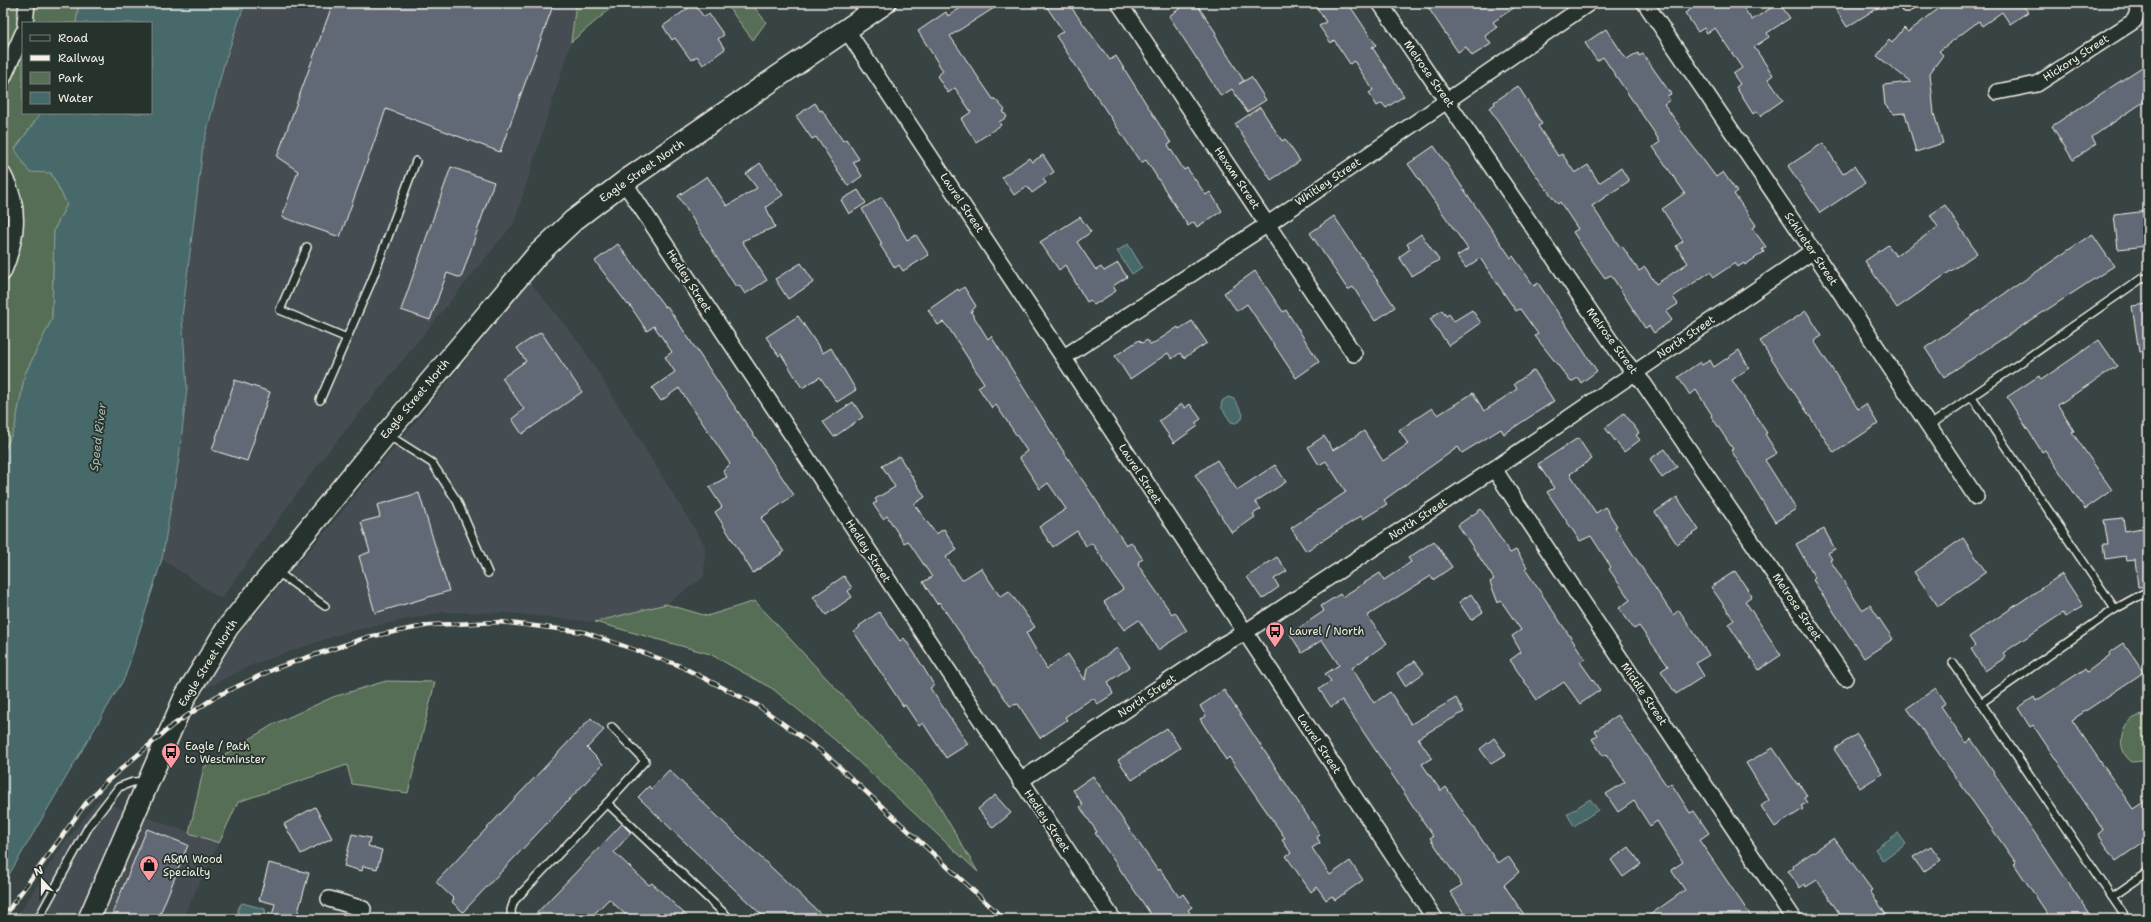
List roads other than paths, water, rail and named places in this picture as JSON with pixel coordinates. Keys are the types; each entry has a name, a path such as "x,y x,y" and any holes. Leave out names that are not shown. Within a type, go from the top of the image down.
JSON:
{"main road":[{"name":"Eagle Street North","path":"89,919 185,697 228,627 386,434 537,255 574,220 624,182 884,3"}],"street":[{"path":"25,22 27,3"},
{"name":"Melrose Street","path":"1380,3 1620,355 1635,372 1845,678"},
{"name":"Whitley Street","path":"1064,357 1268,224 1589,3"},
{"name":"Schlueter Street","path":"1644,3 1813,252 1976,498"},
{"name":"Hickory Street","path":"1997,92 2037,84 2134,21 2142,3"},
{"name":"Hexam Street","path":"1123,5 1354,354"},
{"name":"Laurel Street","path":"846,29 1435,919"},
{"path":"3,78 22,35"},
{"path":"3,174 14,201 17,222 3,273"},
{"name":"Hedley Street","path":"624,182 1113,919"},
{"name":"North Street","path":"1020,781 1224,644 1494,468 1813,252"},
{"name":"Middle Street","path":"1494,468 1794,919"},
{"path":"329,899 361,914"}],"lane":[{"path":"320,400 372,280 416,161"},
{"path":"307,247 280,310 347,338"},
{"path":"1929,426 2141,279 2148,278"},
{"path":"1972,397 2115,609"},
{"path":"386,434 432,463 457,501 488,572"},
{"path":"274,570 325,606"},
{"path":"1981,703 2115,609 2148,591"},
{"path":"1953,663 2127,919"},
{"path":"512,919 511,910 514,901 645,761 612,727"},
{"path":"38,919 89,826 119,787 133,782 148,781"},
{"path":"607,803 730,919"},
{"path":"2112,897 2148,872"}],"water":[{"name":"Speed River","path":"79,3 245,3 224,64 203,146 182,317 187,388 179,458 162,559 125,677 3,885 3,454 15,427 25,374 52,319 54,230 67,204 51,173 29,172 15,149 40,114 152,114 152,22 76,22"},
{"path":"1128,244 1142,267 1132,274 1117,251"},
{"path":"1228,397 1234,399 1243,414 1242,419 1236,423 1231,422 1221,407 1222,401"},
{"path":"1590,799 1598,810 1574,826 1567,814"},
{"path":"1898,833 1906,844 1883,861 1875,849"},
{"path":"242,903 265,909 266,916 264,919 249,919 238,916 238,908"}],"railway":[{"path":"4,919 12,905 86,803 107,781 173,725 217,696 276,668 368,637 430,625 500,622 584,632 678,665 757,705 824,753 1004,919"}],"place":[{"name":"Laurel / North","path":"1275,648"},
{"name":"Eagle / Path to Westminster","path":"171,769"},
{"name":"A&M Wood Specialty","path":"149,882"}]}
